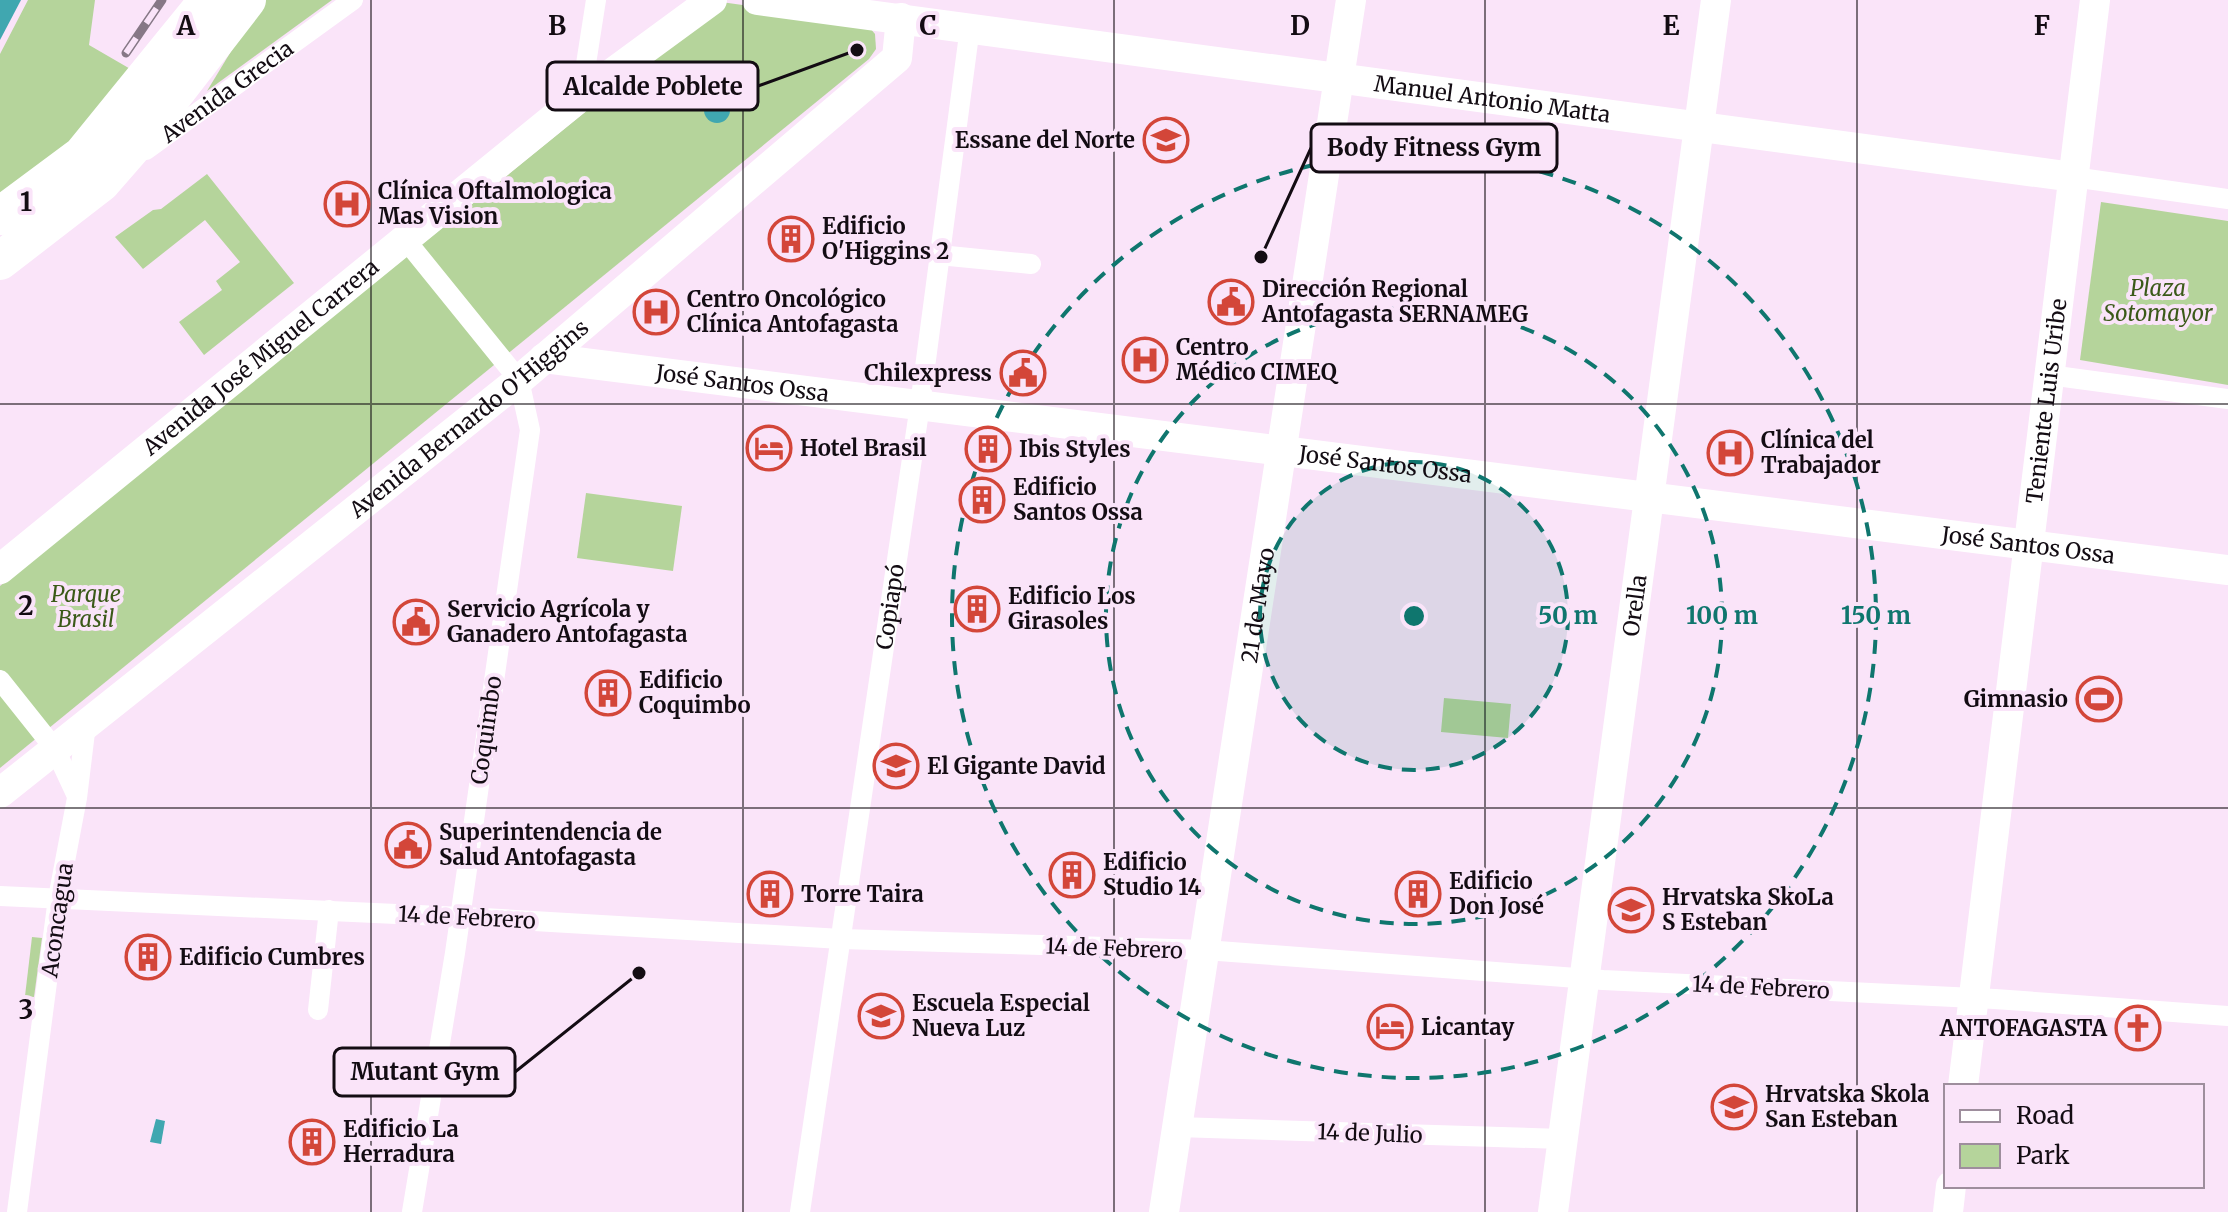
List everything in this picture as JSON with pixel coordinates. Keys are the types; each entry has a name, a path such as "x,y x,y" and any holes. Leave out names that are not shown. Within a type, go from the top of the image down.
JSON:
{"highway":[{"path":"0,216 82,155 208,0"},
{"name":"Avenida Grecia","path":"0,261 101,183 142,136 247,0"}],"street":[{"name":"Avenida Grecia","path":"101,183 353,0"},
{"path":"581,96 596,0"},
{"name":"Avenida José Miguel Carrera","path":"0,569 581,96 712,0"},
{"name":"Manuel Antonio Matta","path":"757,0 901,18 972,14 1339,77 2228,199"},
{"name":"21 de Mayo","path":"1164,1212 1351,0"},
{"name":"Orella","path":"1553,1212 1716,0"},
{"name":"Teniente Luis Uribe","path":"1963,1084 2095,0"},
{"name":"Copiapó","path":"800,1212 920,405 972,14"},
{"name":"Avenida Bernardo O'Higgins","path":"0,793 519,380 897,58 901,18"},
{"name":"Coquimbo","path":"404,238 519,380 530,430 459,917 412,1212"},
{"path":"939,255 1031,264"},
{"name":"José Santos Ossa","path":"544,358 2228,570"},
{"path":"2049,375 2228,399"},
{"path":"0,680 55,749 77,798"},
{"name":"Aconcagua","path":"17,1212 58,898 77,798 86,724"},
{"name":"14 de Febrero","path":"0,896 329,910 841,939 1205,950 1583,978 1974,998 2228,1016"},
{"path":"318,1010 329,910"},
{"name":"14 de Julio","path":"1177,1127 1562,1139"},
{"path":"1948,1212 1951,1188"}],"green space":[{"path":"28,0 95,0 89,45 139,74 95,123 0,194 0,54"},
{"path":"262,0 332,0 207,91"},
{"name":"Parque Brasil","path":"721,2 865,22 875,34 876,49 869,59 0,768 0,586"},
{"path":"207,174 294,283 204,355 179,322 222,290 216,281 240,262 205,220 143,269 115,237 153,210 161,209"},
{"name":"Plaza Sotomayor","path":"2101,202 2228,221 2228,385 2080,360"},
{"path":"586,493 682,506 673,571 577,558"},
{"path":"1444,698 1511,704 1508,738 1441,732"},
{"path":"32,937 42,938 34,997 25,996"}],"water":[{"path":"0,0 21,0 0,40"},
{"path":"717,97 726,101 730,110 726,119 717,123 708,119 704,110 708,101"},
{"path":"156,1119 165,1121 161,1144 150,1142"}],"railway":[{"path":"126,53 162,0"}],"place":[{"name":"Alcalde Poblete","path":"857,50"},
{"name":"Essane del Norte","path":"1166,140"},
{"name":"Clínica Oftalmologica Mas Vision","path":"347,204"},
{"name":"Edificio O'Higgins 2","path":"791,239"},
{"name":"Body Fitness Gym","path":"1261,257"},
{"name":"Dirección Regional Antofagasta SERNAMEG","path":"1231,302"},
{"name":"Centro Oncológico Clínica Antofagasta","path":"656,312"},
{"name":"Centro Médico CIMEQ","path":"1145,360"},
{"name":"Chilexpress","path":"1023,373"},
{"name":"Hotel Brasil","path":"769,448"},
{"name":"Ibis Styles","path":"988,449"},
{"name":"Clínica del Trabajador","path":"1730,453"},
{"name":"Edificio Santos Ossa","path":"982,500"},
{"name":"Edificio Los Girasoles","path":"977,609"},
{"name":"Servicio Agrícola y Ganadero Antofagasta","path":"416,622"},
{"name":"Edificio Coquimbo","path":"608,693"},
{"name":"Gimnasio","path":"2099,699"},
{"name":"El Gigante David","path":"896,766"},
{"name":"Superintendencia de Salud Antofagasta","path":"408,845"},
{"name":"Edificio Studio 14","path":"1072,875"},
{"name":"Torre Taira","path":"770,894"},
{"name":"Edificio Don José","path":"1418,894"},
{"name":"Hrvatska SkoLa S Esteban","path":"1631,910"},
{"name":"Edificio Cumbres","path":"148,957"},
{"name":"Mutant Gym","path":"639,973"},
{"name":"Escuela Especial Nueva Luz","path":"881,1016"},
{"name":"Licantay","path":"1390,1027"},
{"name":"ANTOFAGASTA","path":"2138,1028"},
{"name":"Hrvatska Skola San Esteban","path":"1734,1107"},
{"name":"Edificio La Herradura","path":"312,1142"}]}
